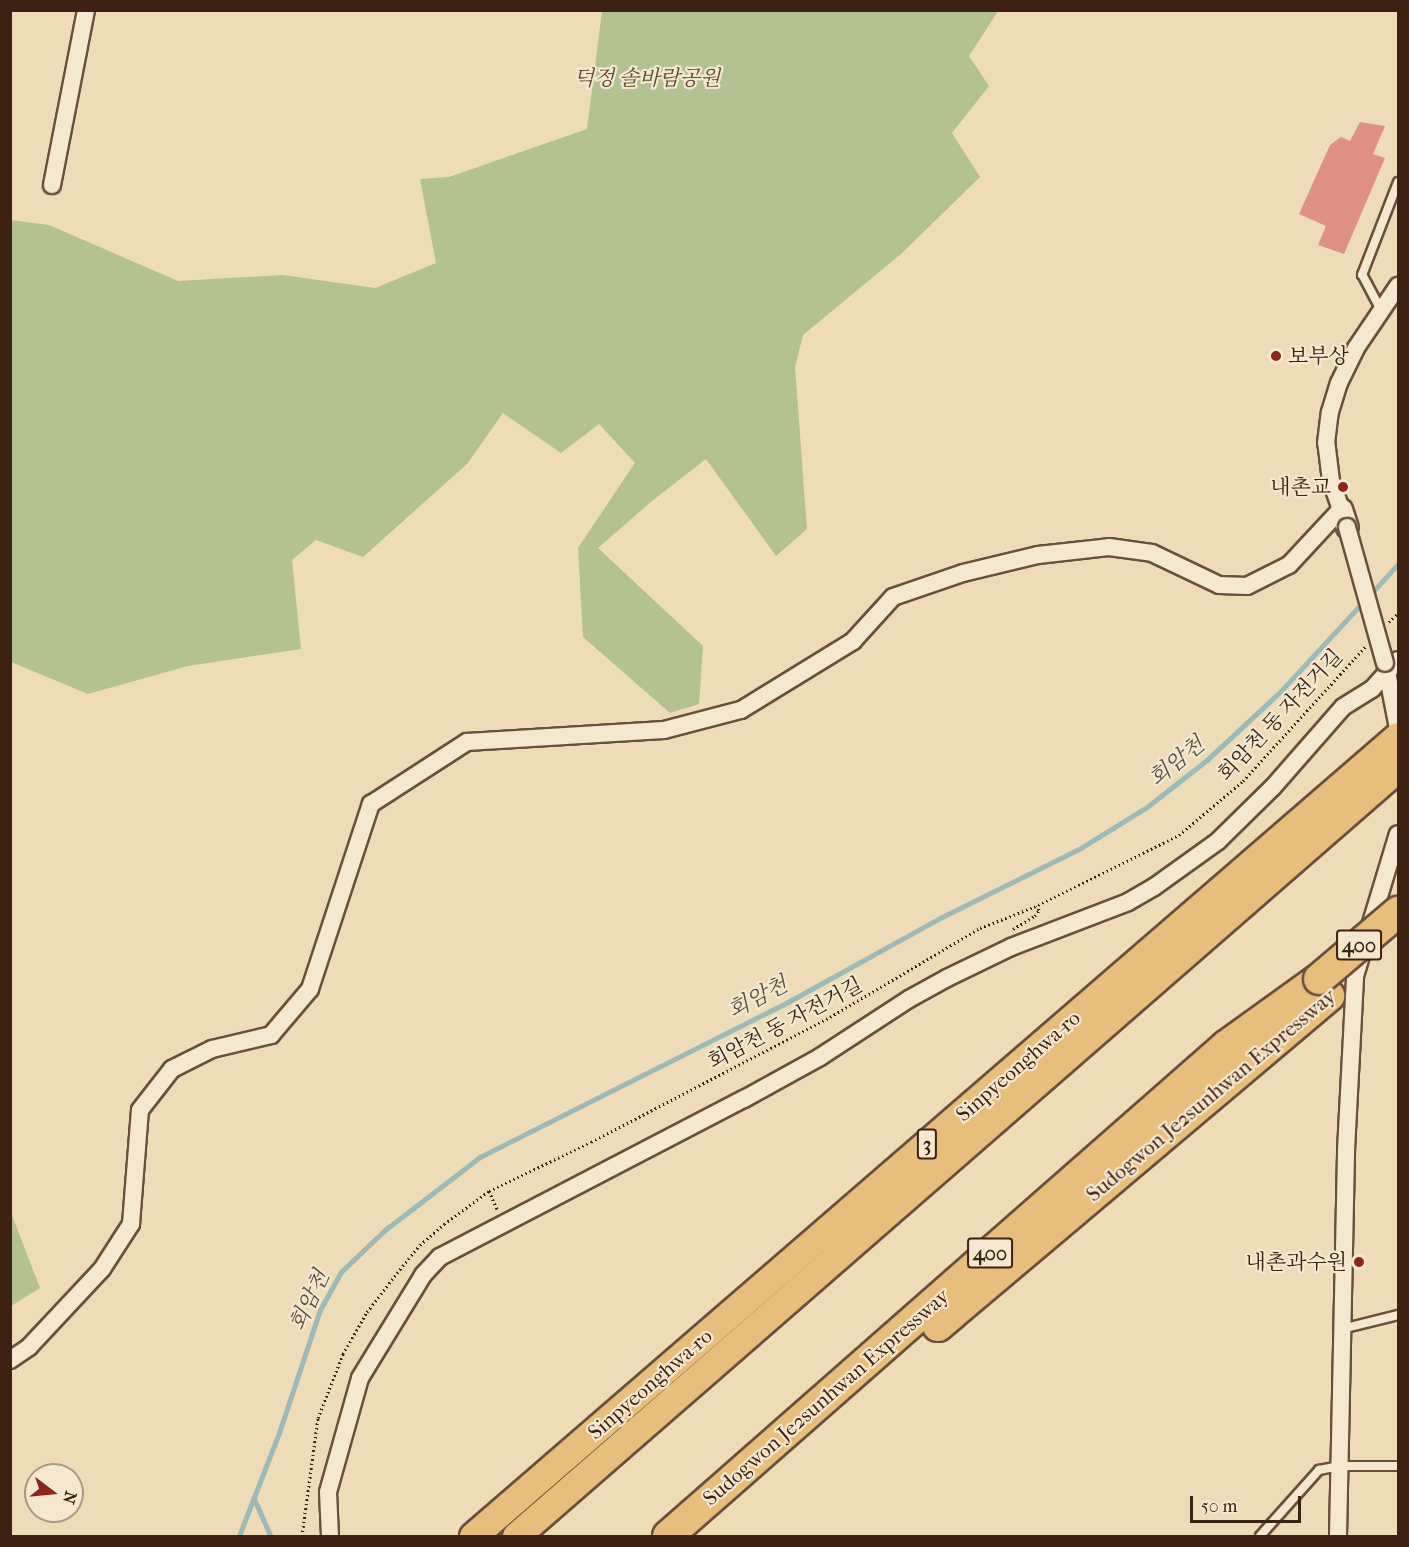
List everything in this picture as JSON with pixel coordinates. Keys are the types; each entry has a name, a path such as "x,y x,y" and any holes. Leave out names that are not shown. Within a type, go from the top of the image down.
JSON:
{"highway":[{"name":"Sinpyeonghwa-ro","path":"473,1536 1392,758"},
{"name":"Sinpyeonghwa-ro","path":"516,1536 1392,758"},
{"name":"Sudogwon Je2sunhwan Expressway","path":"699,1536 1324,987 1398,912"},
{"name":"Sudogwon Je2sunhwan Expressway","path":"668,1536 1226,1046 1398,939"}],"street":[{"path":"52,185 86,10"},
{"path":"1398,286 1356,348 1339,382 1330,412 1326,443 1331,481 1390,666 1398,728"},
{"path":"10,1360 29,1347 102,1269 131,1224 140,1110 172,1069 212,1049 271,1035 310,989 371,804 467,741 664,730 741,710 853,641 893,597 963,573 1038,555 1109,547 1152,553 1219,585 1247,586 1289,565 1344,518"},
{"path":"330,1536 328,1492 333,1467 360,1378 423,1275 440,1257 772,1083 947,978 1011,947 1128,902 1154,887 1218,841 1274,787 1343,707 1372,689 1390,666"},
{"path":"1338,1536 1346,1150 1355,976 1398,834"}],"lane":[{"path":"1381,310 1362,275 1398,182"},
{"path":"1342,1329 1398,1315"},
{"path":"1260,1536 1319,1470 1340,1466 1398,1466"}],"path":[{"path":"1382,629 1398,613"},
{"name":"회암천 동 자전거길","path":"302,1536 318,1418 343,1354 367,1312 420,1245 489,1191 591,1142 830,1017 980,928 1034,907 1179,835 1243,782 1366,646"},
{"path":"489,1191 504,1222"}],"green space":[{"name":"덕정 솔바람공원","path":"602,11 998,11 969,56 989,86 952,133 980,177 901,254 803,335 795,367 807,529 776,556 706,459 652,501 598,548 703,646 699,704 670,713 583,637 578,548 635,463 599,424 561,453 503,413 467,464 363,557 316,540 292,560 301,649 188,666 88,694 11,662 11,220 49,225 178,281 283,275 375,288 436,263 420,179 449,177 587,129"},
{"path":"10,1210 40,1288 11,1306 10,1306"}],"building":[{"path":"1360,122 1385,126 1373,154 1385,158 1344,254 1318,245 1326,226 1299,214 1330,145 1341,137 1350,141"}],"waterway":[{"name":"회암천","path":"1370,595 1398,564"},
{"name":"회암천","path":"239,1536 279,1433 320,1310 341,1272 385,1230 480,1157 788,1002 940,918 1081,848 1147,807 1207,760 1281,691 1364,601"},
{"path":"254,1498 271,1536"}],"place":[{"name":"보부상","path":"1276,356"},
{"name":"내촌교","path":"1343,487"},
{"name":"내촌과수원","path":"1359,1262"}]}
